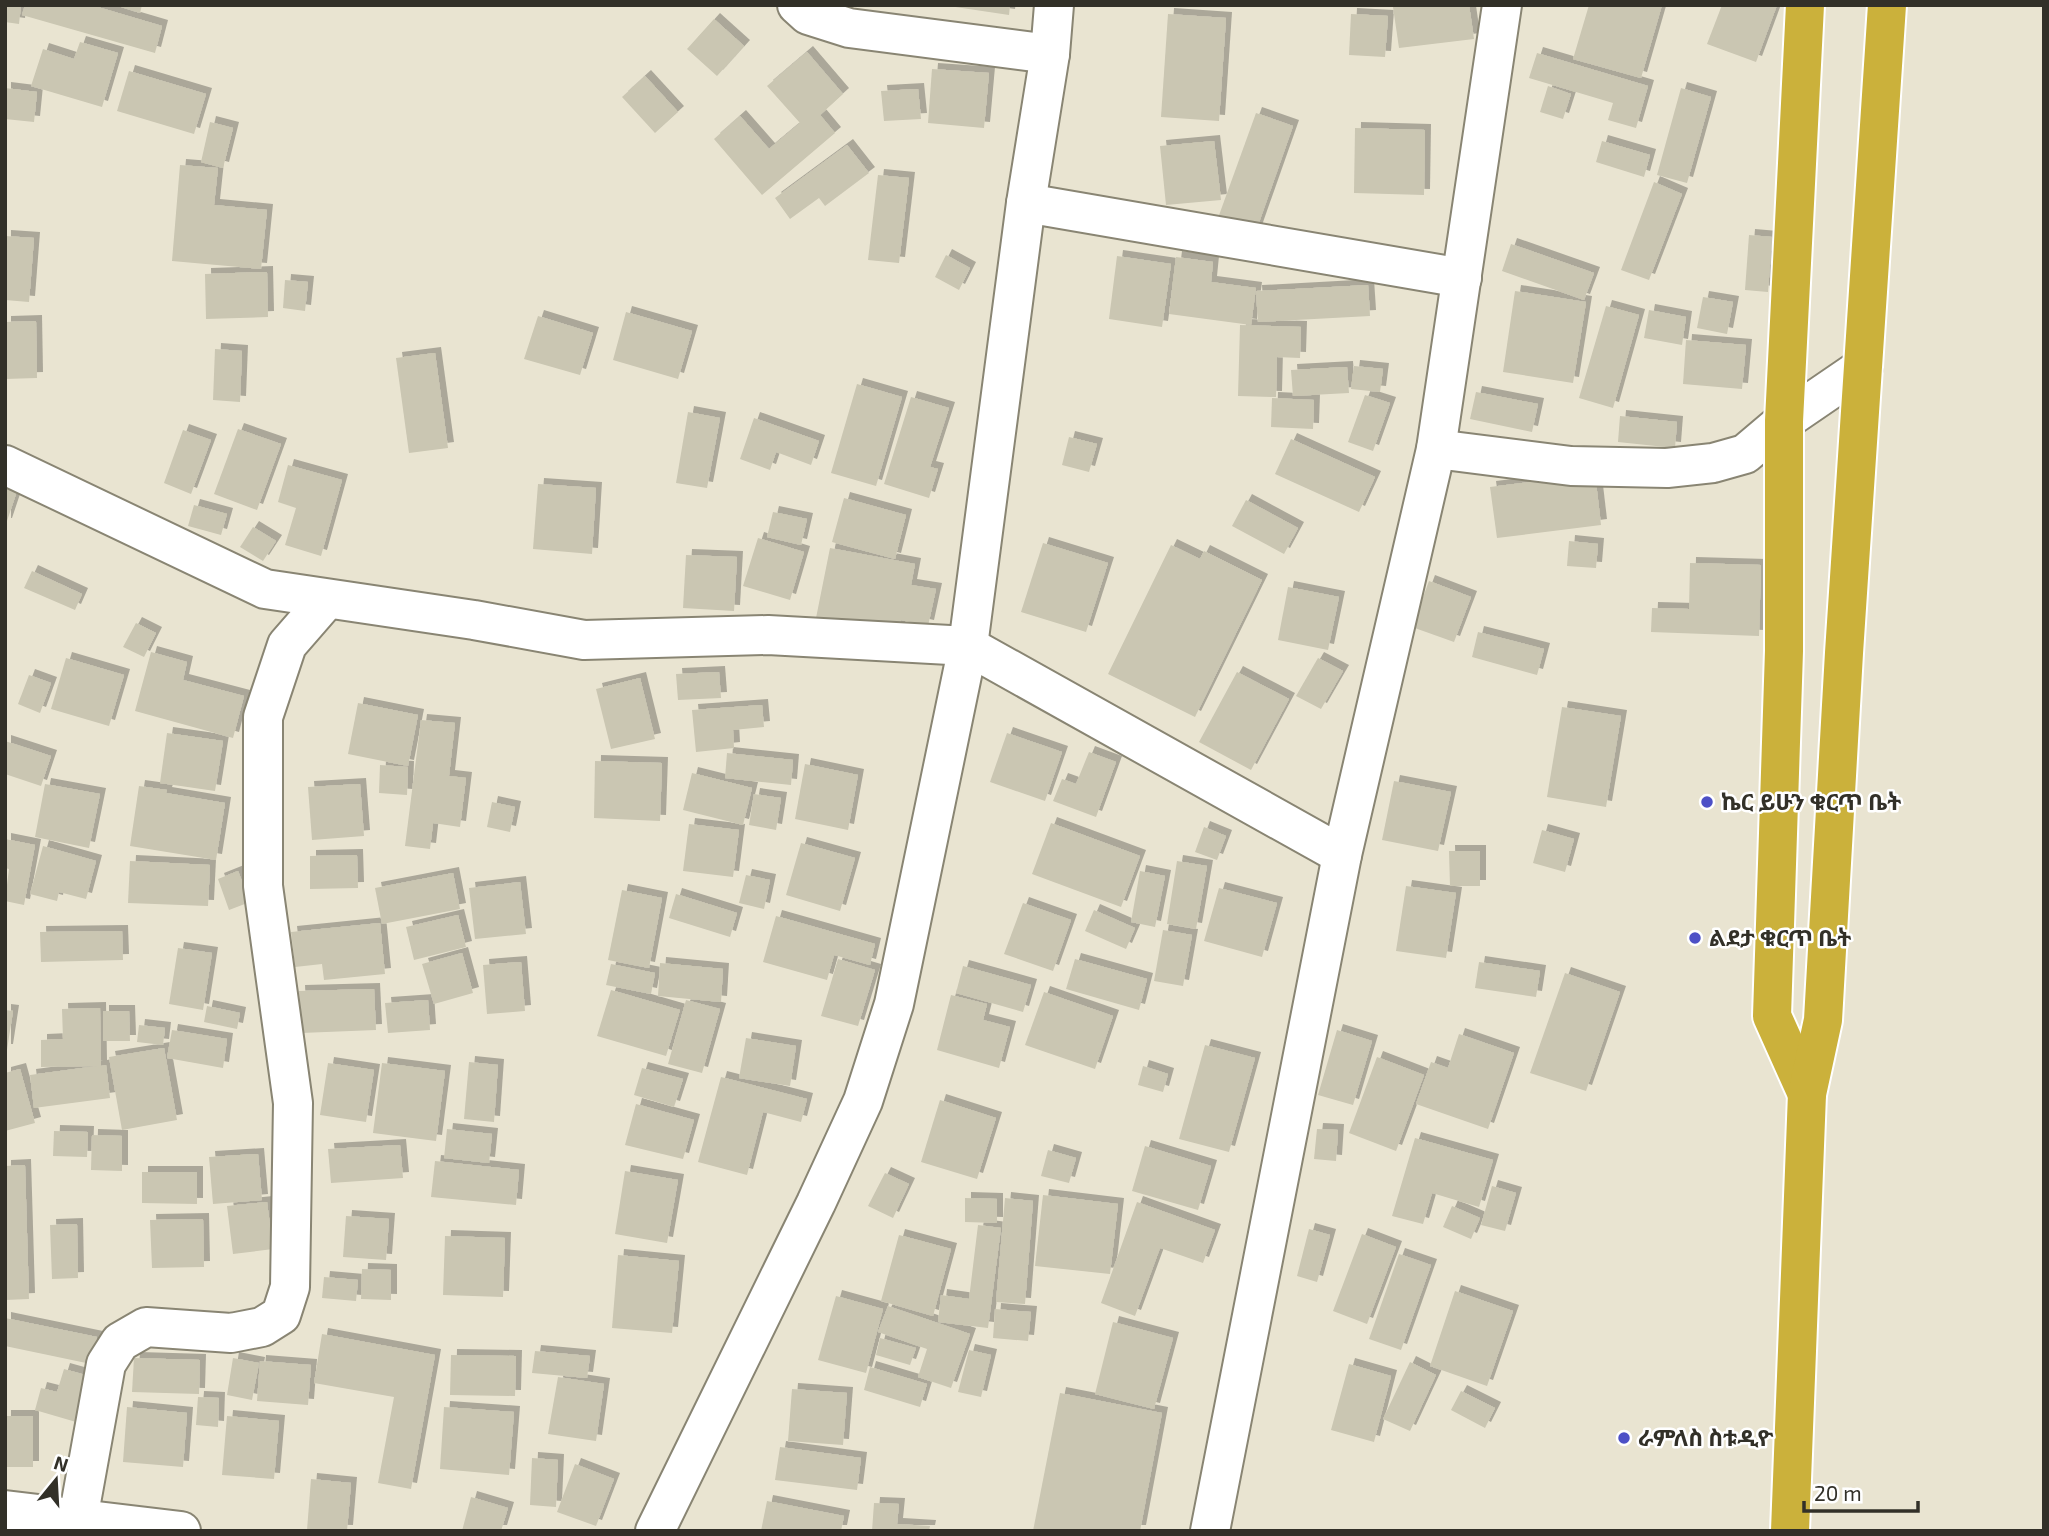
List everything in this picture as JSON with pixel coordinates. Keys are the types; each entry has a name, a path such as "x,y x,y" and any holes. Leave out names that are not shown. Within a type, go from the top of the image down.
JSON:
{"highway":[{"path":"1805,5 1784,421 1784,651 1772,1016 1807,1094"},
{"path":"1790,1531 1807,1094 1823,1020 1844,653 1887,5"},
{"path":"1784,651 1844,653"}],"street":[{"path":"797,5 808,15 849,28 1050,54"},
{"path":"656,1531 863,1101 894,1004 968,646 1026,203 1050,54 1054,5"},
{"path":"1210,1531 1342,855 1436,449 1502,5"},
{"path":"1026,203 1462,278"},
{"path":"1436,449 1571,466 1667,468 1713,463 1745,454 1784,421 1863,367"},
{"path":"5,465 265,589 474,620 584,640 768,635 968,646 1342,855"},
{"path":"78,1519 106,1364 120,1342 146,1327 231,1333 262,1327 281,1315 290,1287 293,1103 263,886 263,717 287,645 327,598"},
{"path":"5,1510 181,1531"}],"building":[{"path":"5,5 21,5 19,24 5,22"},
{"path":"25,5 91,5 162,26 155,53 22,15"},
{"path":"115,5 142,5 140,13"},
{"path":"942,5 1010,5 1009,15"},
{"path":"1469,5 1474,39 1399,48 1393,7"},
{"path":"1589,5 1662,5 1641,78 1573,59"},
{"path":"1722,5 1777,5 1756,62 1707,44"},
{"path":"1168,14 1226,18 1219,121 1161,117"},
{"path":"1351,14 1388,16 1385,57 1349,55"},
{"path":"714,19 744,46 717,76 687,49"},
{"path":"80,42 118,53 102,107 31,86 43,49 74,59"},
{"path":"807,52 843,94 820,115 835,133 762,195 714,139 740,116 769,149 800,123 767,86"},
{"path":"1537,53 1648,86 1636,128 1608,120 1613,103 1529,78"},
{"path":"932,69 989,73 984,128 928,123"},
{"path":"129,71 206,94 194,134 117,111"},
{"path":"645,76 678,112 655,133 622,97"},
{"path":"1548,86 1571,94 1563,119 1540,112"},
{"path":"5,88 37,92 34,122 5,119"},
{"path":"1681,88 1711,97 1687,183 1657,175"},
{"path":"918,89 921,119 884,121 881,91"},
{"path":"1256,113 1293,126 1256,231 1218,218"},
{"path":"210,122 233,128 223,168 201,162"},
{"path":"1355,128 1425,130 1424,195 1354,193"},
{"path":"1214,141 1221,200 1166,205 1160,146"},
{"path":"1602,141 1650,155 1644,177 1596,162"},
{"path":"847,145 869,173 825,206 819,198 790,219 775,198"},
{"path":"180,165 218,168 214,205 267,210 261,269 172,261"},
{"path":"878,175 909,178 899,263 868,260"},
{"path":"1654,182 1682,194 1649,280 1621,270"},
{"path":"1749,235 1772,237 1768,292 1745,290"},
{"path":"5,236 34,238 29,302 5,300"},
{"path":"1511,244 1594,273 1584,300 1502,271"},
{"path":"946,255 970,268 959,290 935,277"},
{"path":"1117,256 1171,264 1162,327 1109,319"},
{"path":"1176,257 1213,262 1211,282 1256,288 1251,325 1169,314"},
{"path":"267,272 268,317 206,319 205,274"},
{"path":"285,280 308,282 305,311 283,308"},
{"path":"1368,285 1370,316 1258,322 1256,291"},
{"path":"1515,291 1586,302 1573,383 1503,372"},
{"path":"1703,297 1733,302 1727,334 1697,328"},
{"path":"1606,306 1639,315 1613,408 1579,398"},
{"path":"1649,310 1686,317 1682,345 1644,338"},
{"path":"626,312 692,331 678,379 613,360"},
{"path":"538,316 593,333 580,375 524,359"},
{"path":"36,321 37,378 5,379 5,322"},
{"path":"1240,325 1301,327 1300,358 1277,357 1276,397 1238,396"},
{"path":"1686,340 1746,345 1742,389 1683,384"},
{"path":"215,349 242,351 240,402 213,400"},
{"path":"435,353 448,448 409,453 396,358"},
{"path":"1354,366 1383,369 1380,392 1351,389"},
{"path":"1347,367 1349,393 1293,396 1291,370"},
{"path":"857,384 902,397 876,486 831,473"},
{"path":"1476,392 1538,404 1532,432 1470,419"},
{"path":"1365,395 1390,403 1373,451 1348,442"},
{"path":"911,397 949,408 930,467 938,469 929,498 884,484"},
{"path":"1272,398 1314,400 1313,429 1271,427"},
{"path":"688,412 720,418 707,488 676,483"},
{"path":"1620,416 1677,422 1675,448 1618,442"},
{"path":"754,418 819,441 811,465 776,452 770,470 740,459"},
{"path":"238,429 281,444 257,510 214,494"},
{"path":"183,430 211,440 191,494 164,483"},
{"path":"1069,437 1097,444 1089,472 1062,465"},
{"path":"1291,439 1375,477 1359,512 1275,474"},
{"path":"288,465 342,480 321,556 285,545 296,508 278,502"},
{"path":"1595,474 1601,525 1497,538 1490,487"},
{"path":"538,484 596,488 592,554 533,549"},
{"path":"5,487 17,491 6,524 5,524"},
{"path":"844,498 906,515 895,559 832,542"},
{"path":"1246,500 1298,528 1284,554 1232,526"},
{"path":"194,505 227,514 221,535 188,526"},
{"path":"773,512 807,519 801,545 767,537"},
{"path":"253,527 276,541 263,561 240,547"},
{"path":"758,538 804,552 790,600 743,586"},
{"path":"1569,541 1598,544 1596,568 1567,566"},
{"path":"1043,543 1108,563 1086,632 1021,612"},
{"path":"1171,545 1200,559 1204,551 1262,580 1195,717 1108,674"},
{"path":"830,548 915,564 911,585 936,589 928,626 901,620 897,639 815,623"},
{"path":"686,555 737,557 734,611 683,608"},
{"path":"1690,563 1761,565 1759,636 1651,632 1652,608 1689,609"},
{"path":"32,571 82,594 75,610 24,588"},
{"path":"1429,581 1471,597 1454,642 1412,627"},
{"path":"1288,587 1339,597 1328,650 1278,640"},
{"path":"136,623 156,633 144,657 123,647"},
{"path":"1478,632 1544,649 1537,675 1472,657"},
{"path":"151,652 187,662 183,680 244,696 233,738 135,711"},
{"path":"66,658 124,675 109,726 51,709"},
{"path":"1318,658 1343,671 1321,709 1296,696"},
{"path":"719,672 721,698 678,700 676,674"},
{"path":"1237,672 1289,699 1251,770 1199,742"},
{"path":"29,675 51,683 40,713 18,704"},
{"path":"640,678 655,739 611,749 596,689"},
{"path":"358,703 418,715 408,766 348,754"},
{"path":"762,705 764,727 733,730 734,748 696,752 692,710"},
{"path":"1562,707 1621,716 1606,807 1547,797"},
{"path":"421,720 455,723 449,776 466,778 460,827 433,823 430,849 405,846"},
{"path":"167,733 223,741 215,791 160,783"},
{"path":"1007,733 1062,752 1045,801 990,782"},
{"path":"5,741 51,756 41,786 5,774"},
{"path":"1089,752 1116,762 1096,817 1053,801 1062,779 1076,784"},
{"path":"727,753 793,760 791,785 725,778"},
{"path":"595,761 662,763 660,821 594,818"},
{"path":"805,764 858,775 848,830 795,819"},
{"path":"380,765 408,767 407,795 379,793"},
{"path":"692,773 752,788 743,825 683,810"},
{"path":"1394,781 1451,792 1438,851 1382,840"},
{"path":"45,784 100,794 89,848 35,837"},
{"path":"360,784 364,836 312,840 308,787"},
{"path":"139,786 225,803 216,860 130,846"},
{"path":"754,794 781,798 776,830 749,825"},
{"path":"492,802 515,807 510,832 487,827"},
{"path":"1051,823 1140,856 1121,907 1032,874"},
{"path":"689,824 739,830 733,877 683,871"},
{"path":"1204,827 1226,836 1217,860 1195,852"},
{"path":"1542,830 1574,839 1565,872 1533,863"},
{"path":"5,839 35,845 24,905 5,901 9,869 5,868"},
{"path":"801,843 855,858 840,911 786,895"},
{"path":"43,846 96,861 86,899 59,892 57,901 30,894"},
{"path":"1449,851 1480,851 1480,886 1450,886"},
{"path":"357,855 358,888 310,889 310,856"},
{"path":"130,861 210,865 208,906 128,903"},
{"path":"1177,861 1207,866 1196,929 1167,924"},
{"path":"238,871 250,902 229,910 218,879"},
{"path":"1140,871 1165,876 1155,927 1131,922"},
{"path":"453,873 460,909 382,924 375,888"},
{"path":"746,875 770,880 764,909 739,903"},
{"path":"520,882 526,934 475,939 469,888"},
{"path":"1406,886 1456,893 1446,958 1396,951"},
{"path":"1219,888 1277,903 1262,957 1204,941"},
{"path":"622,890 662,898 649,968 608,960"},
{"path":"676,894 737,913 730,937 669,918"},
{"path":"1023,903 1071,920 1053,971 1004,954"},
{"path":"1094,910 1135,928 1126,949 1085,931"},
{"path":"458,915 466,947 414,960 406,927"},
{"path":"776,916 875,944 870,965 834,955 827,980 763,962"},
{"path":"380,923 385,974 324,980 322,964 295,967 291,932"},
{"path":"1163,930 1192,935 1183,986 1154,981"},
{"path":"122,931 123,960 41,962 40,932"},
{"path":"178,948 212,953 203,1010 169,1004"},
{"path":"462,953 473,993 434,1004 422,964"},
{"path":"838,959 875,970 858,1026 821,1016"},
{"path":"1075,959 1147,979 1139,1010 1066,989"},
{"path":"521,962 525,1011 487,1014 483,965"},
{"path":"1479,962 1540,971 1536,997 1475,988"},
{"path":"660,963 723,969 721,1002 658,996"},
{"path":"611,964 655,973 651,994 606,985"},
{"path":"963,966 1031,985 1023,1012 956,993"},
{"path":"1565,973 1620,992 1586,1091 1530,1073"},
{"path":"374,989 376,1030 301,1033 299,991"},
{"path":"611,990 680,1010 666,1056 597,1036"},
{"path":"1044,992 1113,1016 1095,1069 1025,1045"},
{"path":"951,995 987,1004 983,1020 1010,1027 999,1068 937,1050"},
{"path":"428,1000 430,1030 388,1033 385,1003"},
{"path":"686,1000 720,1009 702,1073 668,1064"},
{"path":"207,1006 240,1013 237,1029 204,1022"},
{"path":"100,1008 101,1066 106,1065 110,1098 34,1108 30,1075 97,1066 41,1067 41,1040 63,1039 62,1009"},
{"path":"5,1010 13,1011 7,1050 5,1050"},
{"path":"103,1011 129,1011 130,1041 103,1041"},
{"path":"139,1025 165,1028 163,1045 137,1042"},
{"path":"172,1030 227,1039 223,1068 167,1058"},
{"path":"1337,1030 1372,1041 1353,1105 1318,1095"},
{"path":"1459,1034 1514,1053 1488,1129 1416,1104 1431,1062 1448,1068"},
{"path":"746,1038 796,1046 790,1086 739,1078"},
{"path":"1205,1045 1255,1058 1229,1152 1179,1139"},
{"path":"164,1048 177,1120 122,1130 109,1057"},
{"path":"1377,1057 1424,1075 1396,1151 1349,1133"},
{"path":"469,1062 498,1065 494,1122 464,1119"},
{"path":"328,1063 374,1070 366,1122 320,1115"},
{"path":"382,1063 445,1071 436,1141 373,1133"},
{"path":"1143,1066 1168,1074 1163,1092 1138,1085"},
{"path":"642,1068 683,1079 674,1107 634,1095"},
{"path":"20,1069 35,1123 5,1131 5,1073"},
{"path":"721,1077 807,1099 801,1122 763,1112 747,1175 698,1162"},
{"path":"940,1100 996,1118 977,1179 921,1162"},
{"path":"636,1104 694,1120 683,1159 625,1145"},
{"path":"447,1129 492,1134 489,1163 444,1158"},
{"path":"1317,1129 1338,1130 1336,1161 1314,1159"},
{"path":"54,1131 88,1132 87,1157 53,1156"},
{"path":"92,1135 122,1136 122,1171 91,1170"},
{"path":"1415,1138 1493,1160 1479,1207 1432,1193 1423,1224 1392,1216"},
{"path":"400,1145 403,1178 331,1183 328,1149"},
{"path":"1145,1146 1211,1166 1198,1210 1132,1191"},
{"path":"1048,1150 1076,1158 1069,1183 1041,1176"},
{"path":"258,1154 262,1200 213,1204 209,1157"},
{"path":"435,1161 519,1170 516,1205 431,1197"},
{"path":"25,1165 29,1299 5,1300 5,1166"},
{"path":"625,1171 678,1180 667,1243 615,1234"},
{"path":"142,1172 197,1172 197,1204 142,1203"},
{"path":"885,1173 909,1184 893,1218 868,1206"},
{"path":"1492,1186 1516,1193 1505,1231 1481,1225"},
{"path":"1043,1195 1118,1204 1110,1274 1035,1266"},
{"path":"965,1198 997,1199 997,1223 965,1222"},
{"path":"1005,1198 1033,1201 1025,1304 996,1302"},
{"path":"267,1202 273,1249 233,1254 227,1206"},
{"path":"1137,1202 1215,1230 1203,1263 1160,1248 1135,1316 1101,1303"},
{"path":"1452,1206 1480,1218 1471,1239 1443,1227"},
{"path":"346,1216 389,1219 386,1260 343,1257"},
{"path":"203,1219 204,1267 152,1268 150,1220"},
{"path":"77,1224 78,1278 52,1279 50,1225"},
{"path":"978,1225 1001,1228 988,1328 938,1322 941,1295 969,1299"},
{"path":"1309,1229 1330,1235 1317,1282 1297,1276"},
{"path":"1362,1234 1396,1247 1367,1324 1333,1311"},
{"path":"899,1235 951,1249 933,1316 881,1301"},
{"path":"445,1236 505,1238 503,1297 443,1295"},
{"path":"1399,1254 1431,1265 1401,1350 1369,1339"},
{"path":"618,1255 679,1261 672,1333 612,1328"},
{"path":"362,1269 391,1270 391,1300 361,1299"},
{"path":"324,1277 358,1280 356,1301 322,1298"},
{"path":"1455,1291 1513,1311 1487,1386 1430,1366"},
{"path":"836,1296 883,1309 866,1373 818,1360"},
{"path":"888,1306 970,1334 951,1388 918,1377 927,1349 878,1332"},
{"path":"995,1309 1031,1312 1028,1341 993,1338"},
{"path":"5,1318 97,1337 91,1364 5,1346"},
{"path":"1113,1322 1173,1338 1154,1409 1095,1394"},
{"path":"322,1334 435,1355 411,1489 378,1483 394,1397 314,1383"},
{"path":"880,1338 916,1348 910,1365 876,1355"},
{"path":"969,1350 991,1355 981,1397 958,1392"},
{"path":"535,1351 590,1356 587,1378 532,1373"},
{"path":"451,1355 516,1356 515,1396 450,1395"},
{"path":"134,1358 200,1360 199,1394 132,1392"},
{"path":"233,1358 259,1363 252,1400 227,1395"},
{"path":"260,1361 311,1365 308,1405 257,1401"},
{"path":"1410,1362 1436,1375 1410,1431 1383,1419"},
{"path":"1349,1364 1391,1376 1374,1442 1331,1430"},
{"path":"870,1367 927,1384 920,1407 864,1390"},
{"path":"64,1369 89,1376 76,1422 35,1410 41,1388 57,1392"},
{"path":"558,1377 604,1384 596,1441 548,1434"},
{"path":"792,1389 847,1393 843,1445 788,1441"},
{"path":"1461,1391 1495,1408 1485,1428 1451,1410"},
{"path":"1060,1393 1162,1413 1140,1531 1033,1531"},
{"path":"198,1397 219,1398 218,1427 196,1425"},
{"path":"127,1407 187,1413 183,1467 123,1462"},
{"path":"444,1407 514,1412 509,1475 440,1469"},
{"path":"5,1416 33,1416 33,1467 5,1467"},
{"path":"227,1416 279,1421 274,1479 222,1475"},
{"path":"780,1447 861,1458 857,1490 775,1480"},
{"path":"532,1458 558,1460 556,1507 530,1505"},
{"path":"575,1464 614,1479 596,1526 557,1512"},
{"path":"311,1479 351,1483 347,1531 307,1530"},
{"path":"471,1497 508,1508 501,1531 462,1531"},
{"path":"767,1501 844,1516 841,1531 761,1531"},
{"path":"874,1503 899,1504 897,1524 930,1526 929,1531 872,1531"}],"place":[{"name":"ኬር ይሁን ቁርጥ ቤት","path":"1707,802"},
{"name":"ልደታ ቁርጥ ቤት","path":"1695,938"},
{"name":"ራምለስ ስቱዲዮ","path":"1624,1438"}]}
